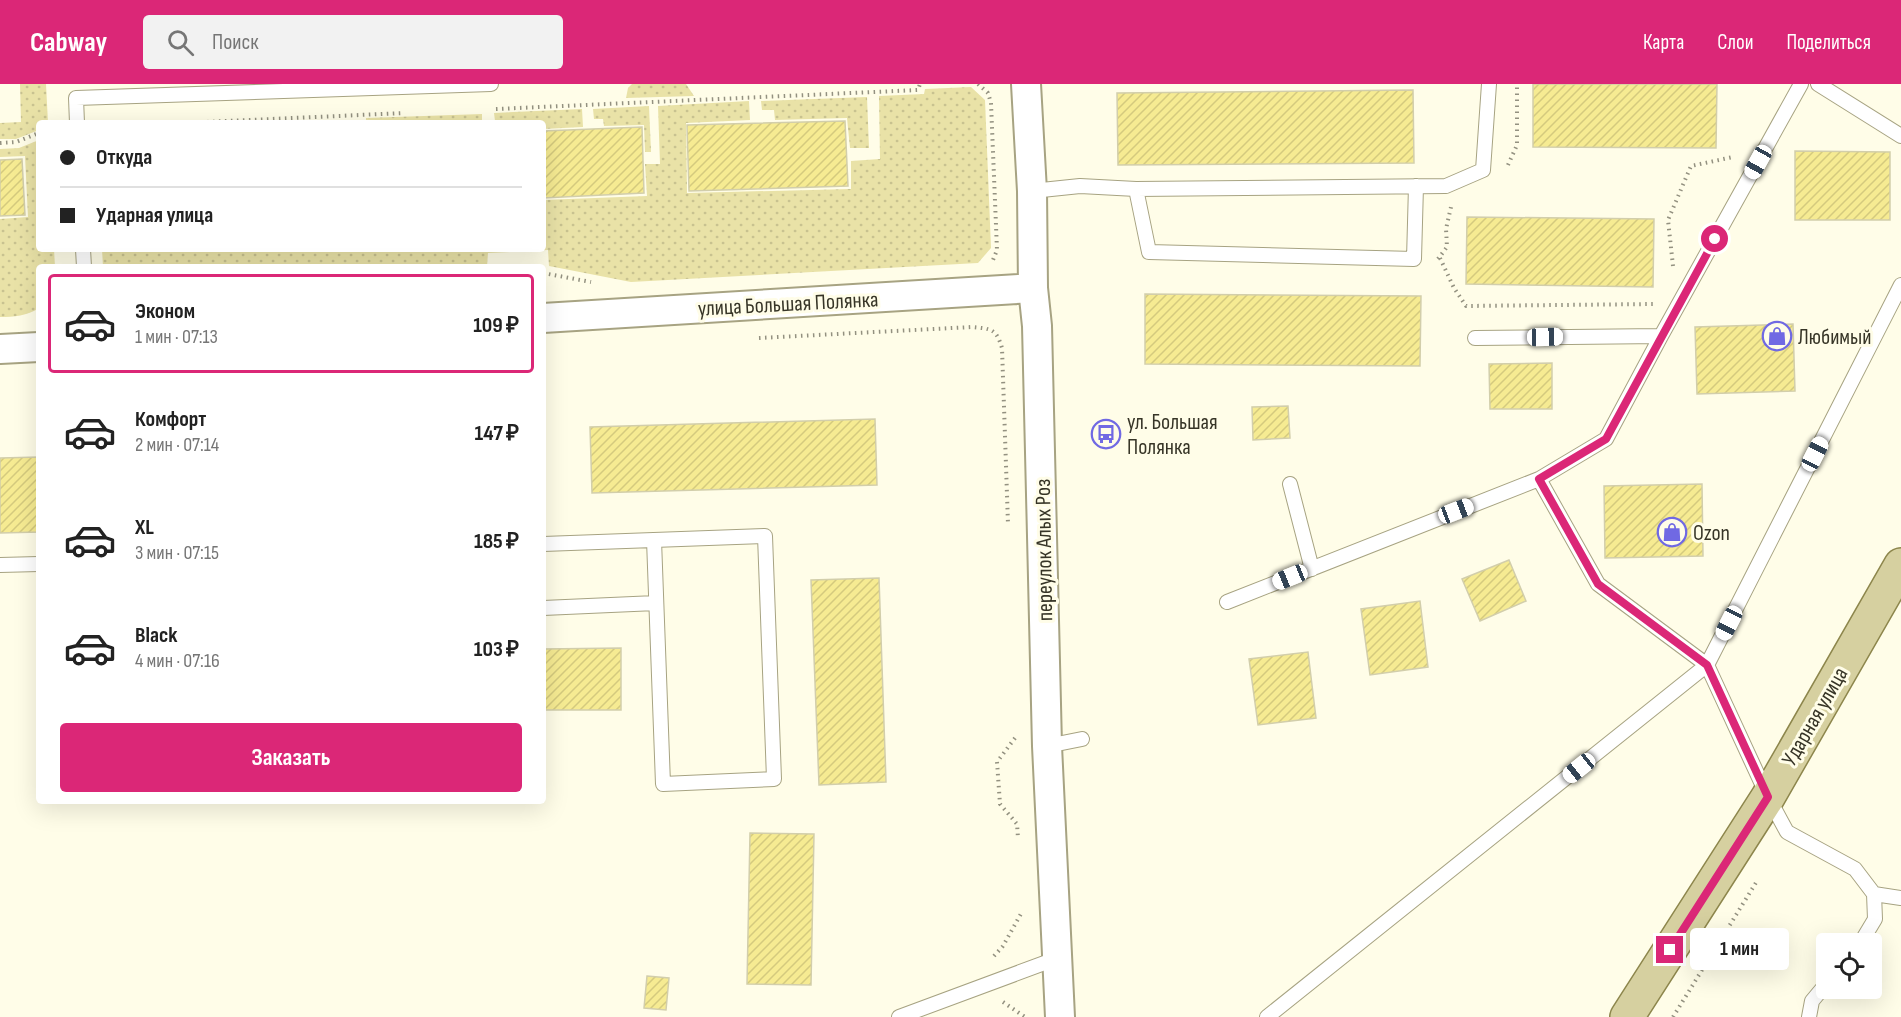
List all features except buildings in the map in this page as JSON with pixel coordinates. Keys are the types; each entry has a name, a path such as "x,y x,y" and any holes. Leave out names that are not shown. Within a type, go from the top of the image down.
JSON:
{"main road":[{"name":"Ударная улица","path":"1627,1017 1768,797 1901,565"}],"street":[{"name":"переулок Алых Роз","path":"1026,84 1032,191 1033,288 1037,326 1047,746 1060,1017"},
{"name":"улица Большая Полянка","path":"546,318 1033,288"},
{"path":"0,349 36,347"}],"lane":[{"path":"75,84 77,120"},
{"path":"76,98 490,84"},
{"path":"1032,191 1080,186 1136,189 1446,186 1483,170 1489,84"},
{"path":"1227,602 1539,479 1606,439 1801,84"},
{"path":"1818,84 1901,136"},
{"path":"1136,189 1149,252 1414,259 1416,186"},
{"path":"1267,1017 1707,665 1901,285"},
{"path":"1475,338 1661,336"},
{"path":"1539,479 1598,584 1707,665 1768,797 1787,832 1855,869 1874,894 1875,919 1867,933"},
{"path":"1290,484 1312,569"},
{"path":"546,544 765,536 774,779 663,784 654,540"},
{"path":"0,565 36,564"},
{"path":"546,608 656,603"},
{"path":"1047,746 1082,739"},
{"path":"1874,894 1901,898"},
{"path":"899,1017 1058,958"},
{"path":"1809,1017 1812,1001 1816,996"}],"path":[{"path":"491,109 918,90 920,84"},
{"path":"978,84 988,93 990,103 997,250 992,263"},
{"path":"250,120 408,113"},
{"path":"0,143 16,142 36,134"},
{"path":"1673,272 1668,220 1691,166 1719,161 1739,154"},
{"path":"1440,258 1454,288 1466,306 1658,304"},
{"path":"754,339 972,327 991,329 999,336 1002,348 1008,525"},
{"path":"1015,737 997,762 1000,804 1017,824 1018,846"},
{"path":"1673,1017 1757,880"},
{"path":"1022,902 1023,913 1003,946 993,957 998,998 1025,1017"}],"shaded area":[{"path":"20,84 46,84 48,120 36,120 36,131 16,139 0,139 0,123 21,122"},
{"path":"632,84 686,84 694,96 626,98 628,88"},
{"path":"971,87 985,100 991,248 978,263 631,282 549,266 548,250 546,250 546,200 647,196 645,164 660,164 658,106 749,101 750,120 686,123 687,193 851,189 851,161 880,159 879,96 924,94 925,89"},
{"path":"867,97 869,148 850,148 847,118 775,120 774,110 762,110 761,101"},
{"path":"649,106 651,152 645,152 644,125 604,126 603,119 594,119 593,109"},
{"path":"582,109 583,127 546,129 546,120 495,120 494,113"},
{"path":"482,114 482,120 366,120 366,118"},
{"path":"36,141 36,252 54,252 55,264 36,264 36,310 20,316 0,317 0,219 28,217 25,156 0,157 0,149 19,148"},
{"path":"102,252 508,252 488,253 487,264 103,264"}],"place":[{"name":"Любимый","path":"1777,336"},
{"name":"ул. Большая Полянка","path":"1106,434"},
{"name":"Ozon","path":"1672,532"}],"route":[{"path":"1670,950 1768,797 1707,665 1598,584 1539,479 1606,439 1715,239"}]}
